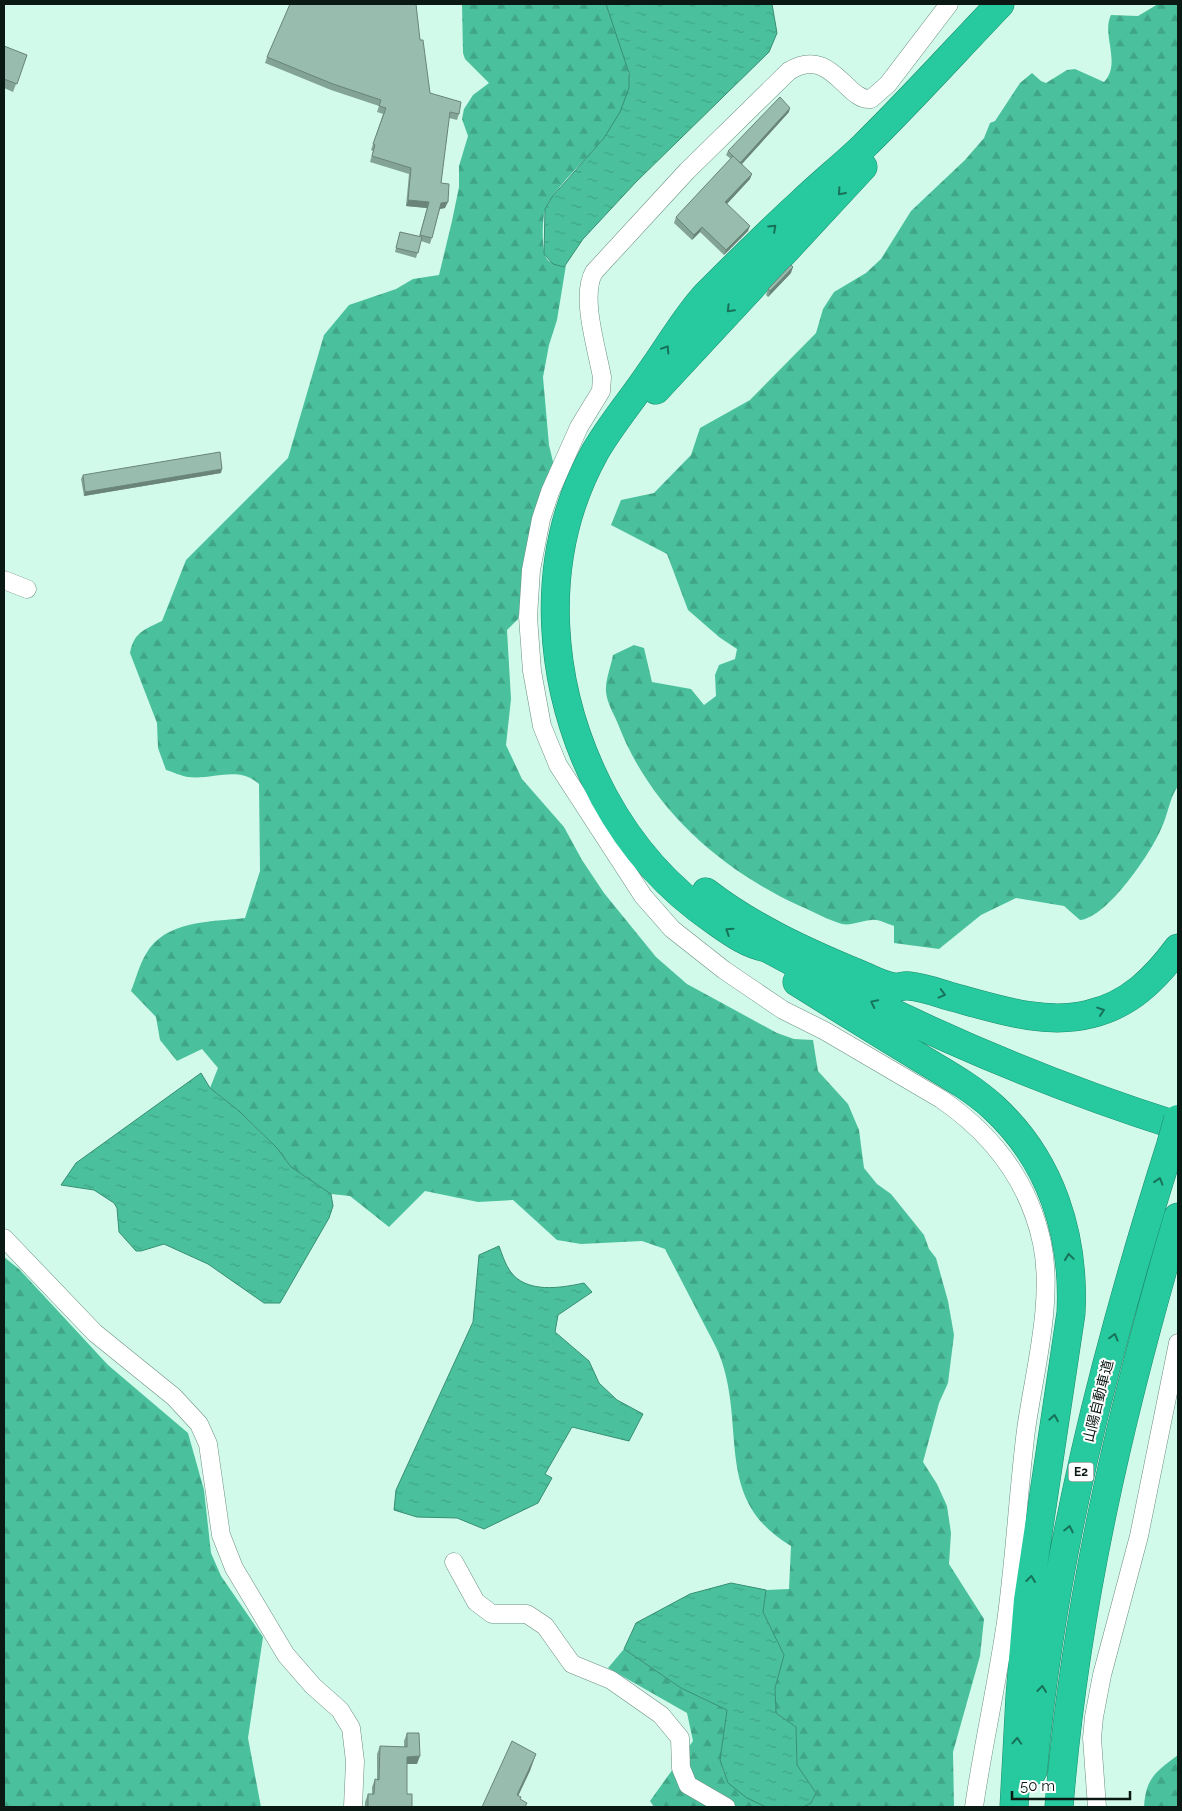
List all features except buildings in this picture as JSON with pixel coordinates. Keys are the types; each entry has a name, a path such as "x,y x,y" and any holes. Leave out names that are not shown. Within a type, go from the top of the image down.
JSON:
{"highway":[{"path":"1000,4 862,148 762,239 694,309 649,375 624,407 596,450 578,490 564,536 558,571 555,609 558,660 566,704 587,764 617,820 648,863 694,907 752,945 767,948 884,1008 1004,1062 1176,1130"},
{"path":"1020,4 871,158 819,217 713,326 660,385 631,422 604,468 582,526 572,572 570,627 572,658 580,697 592,738 606,771 638,824 664,855 725,905 811,953 894,987 915,987 1027,1015 1078,1017 1115,1006 1138,992 1162,970 1178,948"},
{"path":"752,945 761,959 966,1086 993,1107 1035,1156 1058,1208 1070,1266 1071,1313 1041,1500 1028,1600 1020,1696 1014,1807"},
{"path":"894,987 910,1003 975,1034 1085,1078 1178,1111"},
{"name":"山陽自動車道","path":"1030,1807 1046,1664 1061,1571 1080,1479 1116,1332 1176,1130"},
{"name":"山陽自動車道","path":"1059,1807 1073,1677 1092,1560 1116,1448 1145,1331 1178,1217"},
{"path":"1073,1677 1094,1610 1136,1421 1178,1264"}],"street":[{"path":"949,4 888,84 871,99 862,97 830,71 818,66 803,66 789,71 687,171 594,272 589,281 589,304 602,377 602,389 571,444 545,504 531,570 528,630 538,710 558,765 626,870 661,918 686,941 763,997 941,1099 966,1117 992,1142 1004,1158 1031,1207 1044,1257 1043,1318 1019,1488 1006,1623 974,1807"},
{"path":"4,580 27,589"},
{"path":"4,1238 95,1333 174,1397 199,1424 208,1444 221,1535 234,1568 286,1655 313,1686 340,1710 351,1728 355,1761 353,1807"},
{"path":"1097,1807 1092,1738 1094,1717 1102,1675 1140,1536 1178,1343"},
{"path":"454,1562 476,1602 492,1614 527,1614 545,1626 572,1664 611,1680 662,1715 680,1738 681,1768 688,1785 726,1807"}],"green space":[{"path":"462,4 606,4 625,59 629,80 629,88 624,106 615,122 605,137 556,192 545,211 543,233 545,255 553,263 564,267 566,265 557,320 549,345 543,377 549,445 554,466 518,619 507,630 511,699 506,745 522,779 564,827 582,860 604,893 656,957 687,984 777,1033 794,1039 813,1040 818,1071 848,1104 859,1130 864,1168 877,1184 891,1194 924,1235 929,1249 936,1258 948,1301 954,1335 948,1383 939,1403 923,1462 937,1484 947,1506 951,1533 949,1564 984,1619 980,1656 953,1752 954,1807 803,1807 811,1803 816,1793 797,1765 796,1727 776,1713 775,1688 784,1655 763,1612 766,1590 789,1589 791,1546 767,1528 751,1508 742,1487 737,1464 728,1388 722,1362 665,1249 642,1241 581,1244 557,1240 513,1200 478,1202 425,1191 389,1227 350,1196 331,1194 291,1167 277,1148 239,1111 210,1088 218,1068 202,1049 177,1061 160,1040 156,1017 131,991 139,967 146,954 154,943 165,935 177,929 204,922 245,918 260,871 259,784 243,775 225,774 188,777 166,770 158,748 157,723 130,653 134,640 141,633 162,621 186,560 288,458 324,335 349,305 396,289 413,279 439,275 459,187 459,166 468,136 462,119 464,109 473,95 489,83 465,59 463,53"},
{"path":"1158,4 1178,4 1178,786 1156,840 1138,868 1115,897 1091,916 1080,920 1064,906 1016,898 981,915 939,949 894,943 894,926 875,920 842,924 800,906 743,874 716,855 691,833 649,783 632,754 608,700 606,683 613,655 634,645 644,648 652,682 691,689 704,705 716,696 715,675 719,665 735,659 737,649 719,637 688,610 667,554 611,525 621,500 654,493 691,455 700,428 750,400 816,333 823,309 834,292 866,273 881,259 911,211 965,160 984,138 990,123 995,121 1020,83 1032,73 1046,83 1067,70 1075,69 1104,82 1109,75 1111,67 1108,31 1111,15 1138,16"},
{"path":"4,1257 19,1269 108,1365 188,1433 204,1490 211,1553 221,1576 263,1637 248,1738 261,1807 4,1807"},
{"path":"624,1649 681,1688 727,1710 721,1758 727,1779 735,1788 766,1807 654,1807 650,1801 693,1741 687,1713 608,1668"},
{"path":"1178,1755 1178,1807 1144,1807 1147,1789 1153,1776"}],"water":[{"path":"606,4 772,4 777,33 769,52 636,182 583,239 564,267 553,264 544,254 545,209 552,197 604,138 620,112 629,88 629,73"},
{"path":"201,1073 210,1088 239,1111 277,1148 291,1167 331,1194 333,1206 329,1218 280,1303 264,1303 208,1264 164,1244 136,1251 119,1232 117,1208 114,1203 94,1190 61,1185 76,1163"},
{"path":"499,1246 510,1271 525,1283 544,1288 584,1283 592,1292 558,1315 555,1332 589,1361 599,1383 617,1400 643,1414 629,1441 572,1427 545,1474 552,1478 538,1503 484,1529 457,1518 417,1517 394,1510 396,1490 473,1322 479,1255"},
{"path":"731,1583 766,1590 763,1612 784,1655 775,1688 776,1713 796,1727 797,1765 816,1793 811,1803 803,1807 766,1807 747,1798 728,1783 720,1760 727,1710 681,1688 624,1649 636,1623 690,1594"}]}
